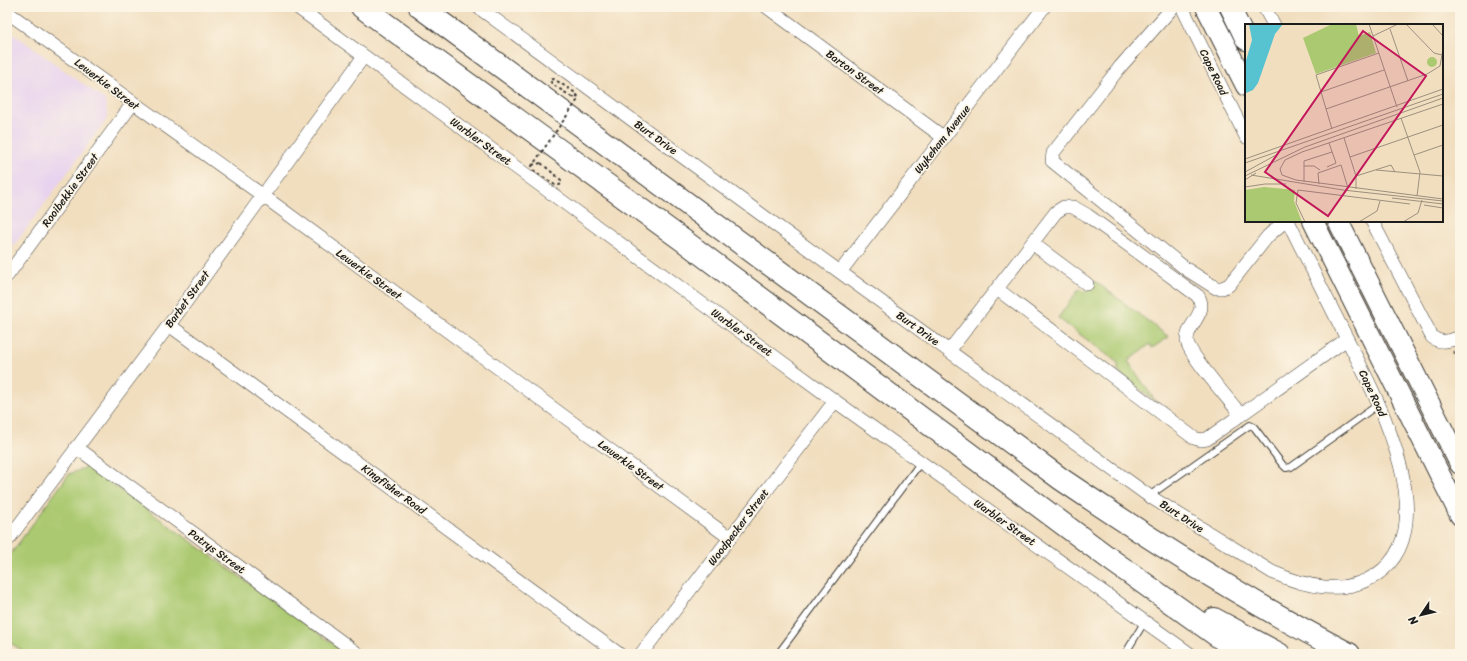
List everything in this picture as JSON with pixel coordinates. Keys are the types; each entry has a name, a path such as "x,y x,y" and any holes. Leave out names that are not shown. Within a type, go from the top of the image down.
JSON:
{"highway":[{"path":"350,7 433,59"},
{"path":"362,7 684,241 1114,562 1243,654"},
{"path":"420,7 1061,479 1145,535 1231,588 1349,654"},
{"path":"1114,562 1279,654"},
{"path":"1231,588 1367,654"}],"main road":[{"name":"Cape Road","path":"1206,7 1245,84"},
{"path":"1230,7 1245,38"},
{"name":"Cape Road","path":"1314,222 1460,515"},
{"path":"1339,222 1460,464"}],"street":[{"name":"Warbler Street","path":"297,7 835,401 1190,654"},
{"name":"Burt Drive","path":"478,7 1149,496 1252,561 1292,581 1318,587 1338,588 1367,580 1380,572"},
{"name":"Barton Street","path":"767,7 943,137"},
{"name":"Wykeham Avenue","path":"840,272 1044,7"},
{"path":"1172,7 1120,68 1058,147 1052,156 1052,161 1186,268 1216,288 1222,288 1229,285 1268,236 1285,222"},
{"name":"Cape Road","path":"1182,7 1245,135"},
{"path":"1264,7 1273,24"},
{"name":"Lewerkie Street","path":"7,12 262,195 730,538"},
{"name":"Barbet Street","path":"7,540 169,325 364,56"},
{"name":"Rooibekkie Street","path":"7,276 133,103"},
{"path":"949,351 1056,212 1064,207 1073,207 1111,232 1198,296 1202,305 1201,311 1189,333 1187,340 1189,346 1201,364 1241,415"},
{"name":"Cape Road","path":"1287,222 1379,404 1396,447 1402,473 1406,515 1403,535 1398,551 1380,572"},
{"path":"1373,222 1428,332 1437,341 1460,337"},
{"path":"1032,243 1087,284"},
{"path":"997,289 1194,438 1201,440 1207,439 1347,339"},
{"name":"Kingfisher Road","path":"169,325 619,654"},
{"name":"Woodpecker Street","path":"641,654 835,401"},
{"name":"Patrys Street","path":"76,447 358,654"}],"lane":[{"path":"1149,496 1250,425 1254,427 1286,468 1291,467 1379,404"},
{"path":"778,654 921,462"},
{"path":"1125,654 1145,621"}],"path":[{"path":"541,164 558,176 561,180 560,184 555,185 533,170 532,166 577,101 577,94 554,79 550,80 552,84 572,97"}],"shaded area":[{"path":"7,29 105,100 108,117 7,255"}],"green space":[{"path":"1095,281 1169,337 1152,348 1150,344 1128,361 1156,402 1118,372 1118,363 1058,318 1079,289 1086,292"},
{"path":"87,467 347,654 28,654 7,641 7,559 69,474"}]}
